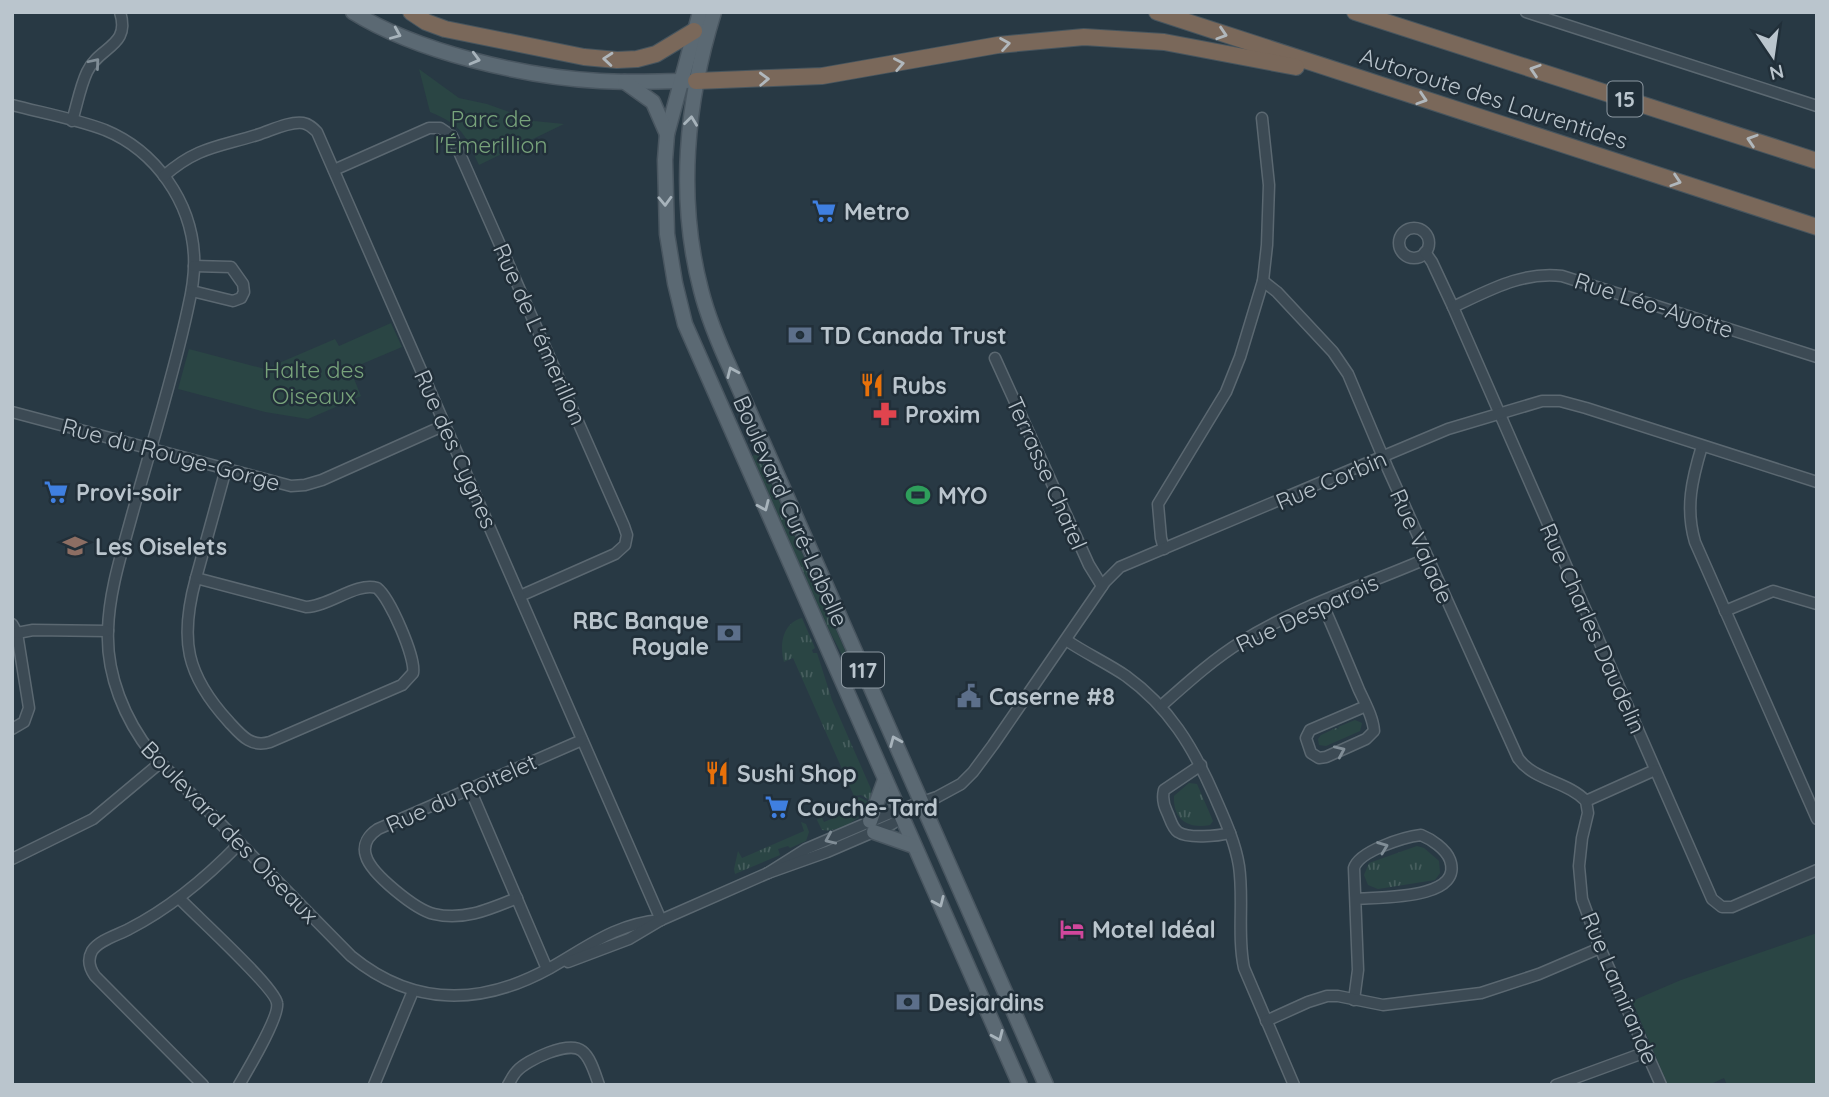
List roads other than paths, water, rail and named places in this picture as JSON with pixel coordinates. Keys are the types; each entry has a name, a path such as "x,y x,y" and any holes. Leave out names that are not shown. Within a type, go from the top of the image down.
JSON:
{"highway":[{"path":"411,12 426,22 445,29 565,53 617,60 656,54 694,31"},
{"name":"Autoroute des Laurentides","path":"1157,12 1817,227"},
{"name":"Autoroute des Laurentides","path":"1355,12 1817,161"},
{"path":"688,81 832,75 998,45 1092,37 1164,43 1357,78"}],"main road":[{"path":"353,12 398,36 471,58 548,76 625,82 688,81"},
{"name":"Boulevard Curé-Labelle","path":"700,12 694,31 688,81 687,188 692,248 704,301 726,359 1046,1085"},
{"name":"Boulevard Curé-Labelle","path":"714,12 667,134 664,183 667,234 673,276 685,324 1020,1085"},
{"path":"625,82 653,102 667,134"},
{"path":"885,780 872,826 914,846"}],"street":[{"path":"72,121 90,67 118,40 122,32 120,12"},
{"path":"1569,26 1573,12"},
{"path":"1534,13 1817,106"},
{"name":"Boulevard des Oiseaux","path":"12,105 104,130 122,139 150,160 164,176 186,213 193,244 192,291 115,580 108,631 112,669 122,703 136,732 160,763 351,956 379,976 413,991 449,995 476,994 511,985 636,922 661,920 768,873 806,849 872,826 952,790 973,772 1066,640"},
{"path":"1164,549 1158,505 1226,392 1263,281 1269,185 1262,118"},
{"name":"Rue des Cygnes","path":"164,176 183,160 218,145 299,123 309,125 317,132 661,920"},
{"name":"Rue de L'émerillon","path":"334,170 429,128 440,128 452,136 614,502 627,535 621,550 520,596"},
{"name":"Rue Charles Daudelin","path":"1425,252 1453,307 1711,896 1717,904 1726,908 1739,905 1817,870"},
{"path":"192,291 233,300 241,298 244,292 243,284 231,267 194,266"},
{"name":"Rue Léo-Ayotte","path":"1453,307 1522,278 1562,275 1817,358"},
{"name":"Rue Valade","path":"1263,281 1277,292 1341,361 1521,762 1528,769 1573,791 1586,801"},
{"name":"Terrasse Chatel","path":"995,358 1089,565 1102,586"},
{"name":"Rue Corbin","path":"1066,640 1102,586 1120,568 1440,432 1537,402 1560,401 1816,479"},
{"name":"Rue du Rouge-Gorge","path":"12,412 282,484 305,485 322,480 445,425"},
{"path":"1702,446 1690,490 1690,525 1695,542 1817,819"},
{"path":"196,578 303,607 323,604 365,587 377,589 387,599 412,658 413,673 402,685 260,744 250,742 214,707 194,671 187,634 196,578 226,469"},
{"name":"Rue Desparois","path":"1161,706 1209,665 1242,642 1322,603 1428,558"},
{"path":"1725,611 1773,591 1817,604"},
{"path":"1322,603 1366,706 1374,732 1370,737 1326,757 1319,758 1311,753 1306,738 1310,730 1366,706"},
{"path":"12,729 24,722 29,708 15,629 108,631"},
{"path":"1066,640 1125,676 1161,706 1184,735 1200,765 1230,834 1239,864 1242,889 1242,962 1248,983 1294,1085"},
{"name":"Rue du Roitelet","path":"517,898 474,915 435,915 408,900 367,860 365,846 375,831 582,740"},
{"path":"12,859 93,819 160,763"},
{"path":"1200,765 1164,790 1162,796 1166,810 1174,828 1182,834 1230,834"},
{"path":"1586,801 1655,770"},
{"path":"470,789 547,969"},
{"name":"Rue Lamirande","path":"1586,801 1588,813 1580,845 1580,883 1584,907 1661,1085"},
{"path":"1354,1000 1358,971 1355,864 1368,853 1421,835 1443,850 1450,861 1448,879 1436,890 1356,899"},
{"path":"203,1085 95,976 89,963 96,946 144,921 179,898 239,844"},
{"path":"179,898 264,984 277,1002 272,1022 239,1085"},
{"path":"1266,1021 1321,998 1338,996 1371,1004 1390,1005 1481,993 1539,974 1600,947"},
{"path":"374,1085 413,991"},
{"path":"508,1085 514,1073 523,1066 563,1047 572,1046 586,1055 599,1085"},
{"path":"1556,1085 1646,1052"}],"place":[{"name":"Metro","path":"824,211"},
{"name":"TD Canada Trust","path":"800,335"},
{"name":"Rubs","path":"872,385"},
{"name":"Proxim","path":"885,414"},
{"name":"Provi-soir","path":"56,492"},
{"name":"MYO","path":"918,495"},
{"name":"Les Oiselets","path":"75,546"},
{"name":"RBC Banque Royale","path":"729,633"},
{"name":"Caserne #8","path":"969,696"},
{"name":"Sushi Shop","path":"717,773"},
{"name":"Couche-Tard","path":"777,807"},
{"name":"Motel Idéal","path":"1072,929"},
{"name":"Desjardins","path":"908,1002"}],"park label":[{"name":"Parc de l'Émerillion","path":"491,131"},
{"name":"Halte des Oiseaux","path":"314,382"}]}
